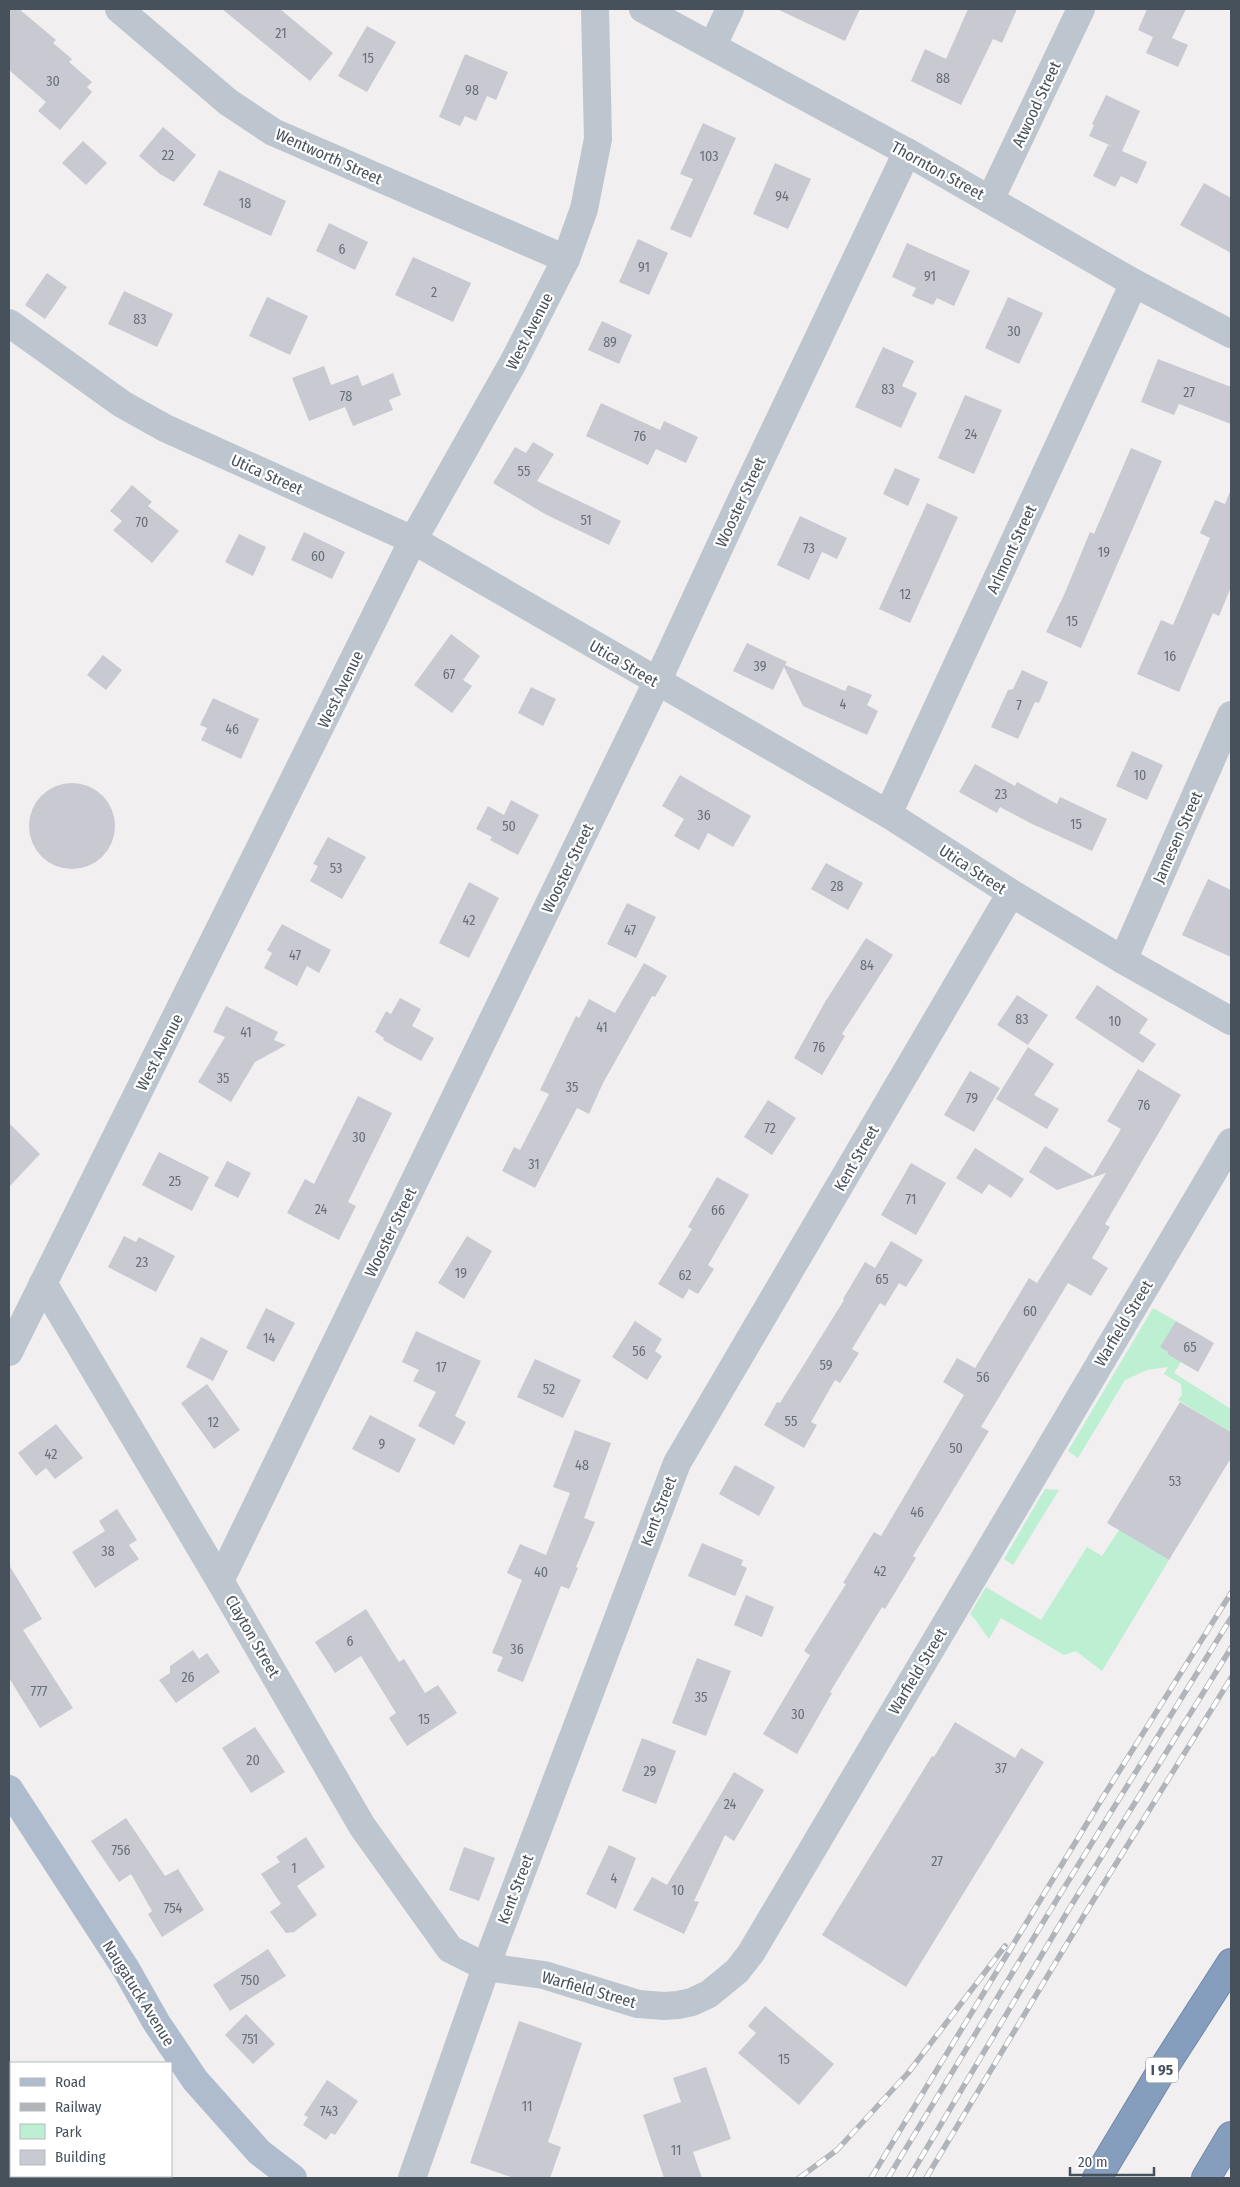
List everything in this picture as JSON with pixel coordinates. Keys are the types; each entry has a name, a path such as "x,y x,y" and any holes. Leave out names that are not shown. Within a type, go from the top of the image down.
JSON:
{"highway":[{"name":"I 95","path":"1097,2178 1159,2075 1231,1963"},
{"path":"1206,2178 1231,2136"}],"main road":[{"name":"Naugatuck Avenue","path":"9,1789 195,2080 259,2152 293,2178"}],"street":[{"name":"Wentworth Street","path":"119,9 228,102 272,132 566,259"},
{"name":"West Avenue","path":"9,1352 413,540 514,361 566,259 584,209 598,140 595,9"},
{"name":"Thornton Street","path":"643,9 713,45 907,152 1134,283 1231,334"},
{"path":"713,45 730,9"},
{"name":"Atwood Street","path":"990,200 1081,9"},
{"name":"Wooster Street","path":"220,1581 657,682 907,152"},
{"name":"Arlmont Street","path":"888,814 1134,283"},
{"name":"Utica Street","path":"9,323 122,404 165,428 413,540 888,814 1011,893 1123,960 1231,1021"},
{"name":"Jamesen Street","path":"1123,960 1231,715"},
{"name":"Kent Street","path":"412,2178 486,1967 676,1463 1011,893"},
{"name":"Warfield Street","path":"486,1967 544,1975 638,2004 664,2006 685,2004 708,1994 737,1970 751,1953 1231,1142"},
{"name":"Clayton Street","path":"44,1283 362,1826 450,1949 486,1967"}],"green space":[{"path":"1153,1308 1176,1321 1161,1347 1168,1352 1167,1354 1181,1362 1174,1373 1231,1409 1231,1432 1178,1400 1182,1395 1181,1384 1164,1374 1168,1367 1147,1370 1125,1380 1078,1458 1068,1451"},
{"path":"1045,1489 1059,1490 1013,1565 1004,1559"},
{"path":"1119,1530 1169,1560 1102,1671 1076,1651 1064,1655 1001,1618 989,1639 970,1614 986,1587 1041,1620 1087,1547 1102,1556"}],"building":[{"path":"9,9 19,9 56,40 53,43 72,59 69,62 92,82 87,87 92,92 60,130 38,111 46,102 9,70"},
{"path":"222,9 280,9 333,53 310,81"},
{"path":"777,9 860,9 845,41"},
{"path":"968,9 1017,9 1002,43 993,39 961,105 911,81 925,49 946,59"},
{"path":"1147,9 1186,9 1172,38 1188,45 1178,67 1146,53 1153,37 1138,30"},
{"path":"367,26 396,42 367,92 338,76"},
{"path":"465,54 508,72 496,100 487,96 476,121 465,116 460,126 439,117"},
{"path":"1106,95 1140,111 1122,151 1147,162 1137,184 1121,176 1115,187 1093,176 1108,145 1114,147 1089,136 1094,125 1092,124"},
{"path":"703,123 736,138 691,238 670,229 693,179 680,174"},
{"path":"163,127 196,155 174,182 160,174 139,156"},
{"path":"83,141 107,163 86,185 62,163"},
{"path":"775,163 811,179 788,229 753,214"},
{"path":"219,170 286,201 271,236 203,205"},
{"path":"1204,183 1231,198 1231,253 1180,225"},
{"path":"329,223 368,242 355,270 316,251"},
{"path":"638,239 668,253 649,295 619,282"},
{"path":"907,243 970,271 954,306 937,298 933,305 912,296 916,288 892,277"},
{"path":"413,257 471,283 453,322 395,295"},
{"path":"47,273 67,287 45,319 25,305"},
{"path":"124,291 173,314 157,347 108,324"},
{"path":"267,297 308,316 290,355 249,336"},
{"path":"1008,297 1043,313 1019,364 985,348"},
{"path":"602,321 632,335 619,364 588,350"},
{"path":"883,347 914,361 902,386 917,393 901,428 855,407"},
{"path":"1158,359 1231,387 1231,424 1179,404 1174,415 1141,402"},
{"path":"324,366 331,385 358,375 362,386 393,373 401,395 389,400 393,410 353,426 345,407 309,421 292,378"},
{"path":"965,395 1002,410 974,474 938,458"},
{"path":"601,403 660,430 664,421 698,437 686,463 656,449 648,465 586,436"},
{"path":"533,442 554,454 537,481 621,521 609,545 545,514 493,483 515,447 526,453"},
{"path":"1131,448 1162,461 1081,648 1046,632 1064,595 1090,532 1094,534"},
{"path":"895,468 920,479 908,506 883,494"},
{"path":"132,485 152,502 148,506 179,531 152,563 113,530 122,521 110,511"},
{"path":"1231,489 1231,587 1219,616 1213,613 1179,692 1137,674 1161,620 1173,625 1210,538 1200,533 1215,500 1225,504"},
{"path":"927,503 958,517 910,623 879,609"},
{"path":"800,516 847,538 837,559 822,552 809,580 777,565"},
{"path":"304,532 345,552 332,579 291,560"},
{"path":"239,534 266,547 253,576 225,562"},
{"path":"451,634 480,656 463,680 472,686 452,713 414,685"},
{"path":"747,643 787,662 785,665 845,691 848,685 872,695 867,705 878,711 867,735 803,706 784,667 773,690 733,671"},
{"path":"103,655 122,670 106,690 87,675"},
{"path":"1022,670 1048,682 1039,703 1035,702 1018,739 991,727 1008,690 1013,689"},
{"path":"531,687 556,699 543,726 518,713"},
{"path":"213,698 259,719 241,759 201,740 207,728 200,725"},
{"path":"1132,751 1163,765 1147,800 1116,786"},
{"path":"975,764 1015,786 1017,782 1057,804 1060,797 1107,819 1092,851 1000,807 997,813 959,792"},
{"path":"680,775 751,816 733,847 708,833 699,850 674,836 684,819 662,806"},
{"path":"72,783 96,790 108,802 115,826 108,850 96,862 72,869 48,862 36,850 29,826 36,802 48,790"},
{"path":"511,800 539,815 518,855 490,840 492,837 476,829 488,806 504,815"},
{"path":"328,837 366,857 342,899 310,881 318,866 313,864"},
{"path":"826,863 863,883 848,910 811,889"},
{"path":"1208,879 1231,890 1231,957 1182,935"},
{"path":"469,882 499,898 469,958 439,943"},
{"path":"627,903 656,917 636,958 607,944"},
{"path":"282,924 331,950 319,973 307,966 297,986 264,968 272,953 267,950"},
{"path":"866,938 893,955 842,1034 845,1036 822,1075 794,1058 825,1002"},
{"path":"644,963 667,976 655,997 652,996 603,1083 589,1114 577,1108 535,1188 502,1171 514,1147 520,1150 549,1094 540,1090 576,1016 579,1018 589,999 615,1013"},
{"path":"1097,985 1148,1019 1139,1033 1156,1044 1143,1063 1075,1018"},
{"path":"1017,995 1048,1015 1028,1045 997,1025"},
{"path":"400,998 421,1009 412,1026 434,1038 421,1061 383,1040 384,1038 375,1032 386,1011 391,1014"},
{"path":"226,1006 278,1032 274,1040 286,1045 255,1062 231,1102 198,1082 225,1037 213,1032"},
{"path":"1028,1047 1054,1064 1034,1095 1059,1109 1047,1129 996,1099"},
{"path":"1138,1069 1181,1095 1105,1224 1110,1227 1092,1258 1108,1268 1091,1296 1068,1283 981,1427 989,1431 913,1556 916,1558 885,1609 882,1607 830,1692 832,1693 797,1754 763,1734 810,1655 804,1651 846,1584 843,1583 874,1532 881,1536 964,1395 943,1382 957,1358 975,1368 1029,1278 1037,1283 1106,1173 1057,1190 1029,1172 1045,1146 1093,1176 1121,1129 1107,1121"},
{"path":"970,1071 1000,1088 974,1132 944,1115"},
{"path":"358,1096 392,1113 348,1202 356,1206 339,1240 287,1213 305,1179 314,1184"},
{"path":"768,1100 796,1118 772,1155 744,1137"},
{"path":"9,1123 40,1154 9,1187"},
{"path":"975,1148 1024,1179 1011,1198 989,1184 982,1194 956,1178"},
{"path":"159,1152 209,1177 192,1211 142,1185"},
{"path":"227,1161 251,1173 238,1198 214,1186"},
{"path":"911,1163 946,1183 916,1235 881,1215"},
{"path":"717,1177 749,1195 708,1265 714,1269 698,1294 689,1289 683,1299 658,1284 692,1229 688,1227"},
{"path":"124,1236 136,1242 139,1237 175,1256 156,1292 108,1267"},
{"path":"467,1236 492,1251 464,1299 438,1283"},
{"path":"891,1241 923,1260 906,1287 899,1283 885,1306 880,1303 852,1349 859,1353 840,1383 835,1380 811,1422 817,1425 804,1448 764,1425 777,1402 780,1403 844,1300 865,1262 875,1268"},
{"path":"266,1308 295,1323 274,1362 246,1348"},
{"path":"635,1321 662,1339 655,1351 662,1356 647,1380 612,1357"},
{"path":"1176,1321 1214,1343 1198,1372 1167,1354 1168,1352 1160,1347"},
{"path":"416,1331 481,1361 455,1416 466,1422 454,1445 418,1426 436,1392 413,1381 419,1370 402,1362"},
{"path":"201,1337 228,1351 213,1381 186,1367"},
{"path":"535,1359 581,1380 563,1418 517,1397"},
{"path":"207,1384 240,1430 214,1449 181,1403"},
{"path":"1180,1402 1231,1432 1231,1458 1169,1560 1107,1523"},
{"path":"370,1415 416,1439 399,1473 352,1449"},
{"path":"56,1424 83,1458 55,1479 46,1468 36,1476 18,1453"},
{"path":"575,1430 611,1443 584,1518 595,1522 569,1589 561,1586 523,1682 497,1671 503,1657 492,1653 522,1580 507,1573 520,1544 546,1555 570,1493 553,1487"},
{"path":"735,1465 775,1487 759,1516 719,1494"},
{"path":"117,1509 137,1540 129,1545 139,1559 95,1588 72,1552 105,1531 99,1521"},
{"path":"702,1543 743,1560 741,1565 747,1568 735,1596 688,1576"},
{"path":"9,1565 42,1619 23,1630 73,1708 40,1728 9,1678"},
{"path":"746,1595 774,1607 762,1637 734,1625"},
{"path":"366,1609 399,1662 404,1659 425,1693 438,1685 457,1713 407,1746 389,1718 396,1713 361,1656 335,1673 315,1642"},
{"path":"193,1650 199,1659 207,1653 220,1672 176,1703 159,1680 170,1673 170,1666"},
{"path":"697,1658 731,1671 706,1736 672,1723"},
{"path":"955,1722 1015,1758 1021,1748 1044,1762 906,1987 822,1935 932,1756 934,1757"},
{"path":"255,1727 285,1772 251,1793 222,1748"},
{"path":"642,1738 676,1751 656,1804 622,1791"},
{"path":"734,1772 764,1790 734,1841 725,1835 694,1901 699,1902 684,1934 633,1910 652,1877 667,1885"},
{"path":"126,1818 165,1876 178,1869 204,1910 162,1937 148,1914 152,1911 131,1874 119,1882 91,1841"},
{"path":"306,1837 325,1867 297,1886 317,1915 294,1932 286,1933 270,1912 281,1904 261,1874 280,1862 276,1857"},
{"path":"609,1845 636,1858 616,1909 586,1894"},
{"path":"464,1847 495,1858 479,1901 449,1890"},
{"path":"268,1949 286,1976 230,2011 213,1985"},
{"path":"765,2006 834,2064 799,2105 738,2053 756,2033 748,2026"},
{"path":"246,2014 275,2044 253,2064 225,2035"},
{"path":"519,2021 582,2043 548,2142 561,2147 550,2178 514,2178 470,2163"},
{"path":"706,2067 731,2139 693,2152 702,2178 664,2178 643,2115 681,2102 673,2078"},
{"path":"327,2080 358,2101 335,2135 331,2133 326,2140 303,2125 308,2117 304,2115"}],"railway":[{"path":"871,2178 1103,1797 1231,1593"},
{"path":"888,2178 1231,1618"},
{"path":"909,2178 1069,1909 1231,1648"},
{"path":"926,2178 1083,1917 1231,1678"},
{"path":"799,2178 837,2150 908,2073 1005,1946"}]}
